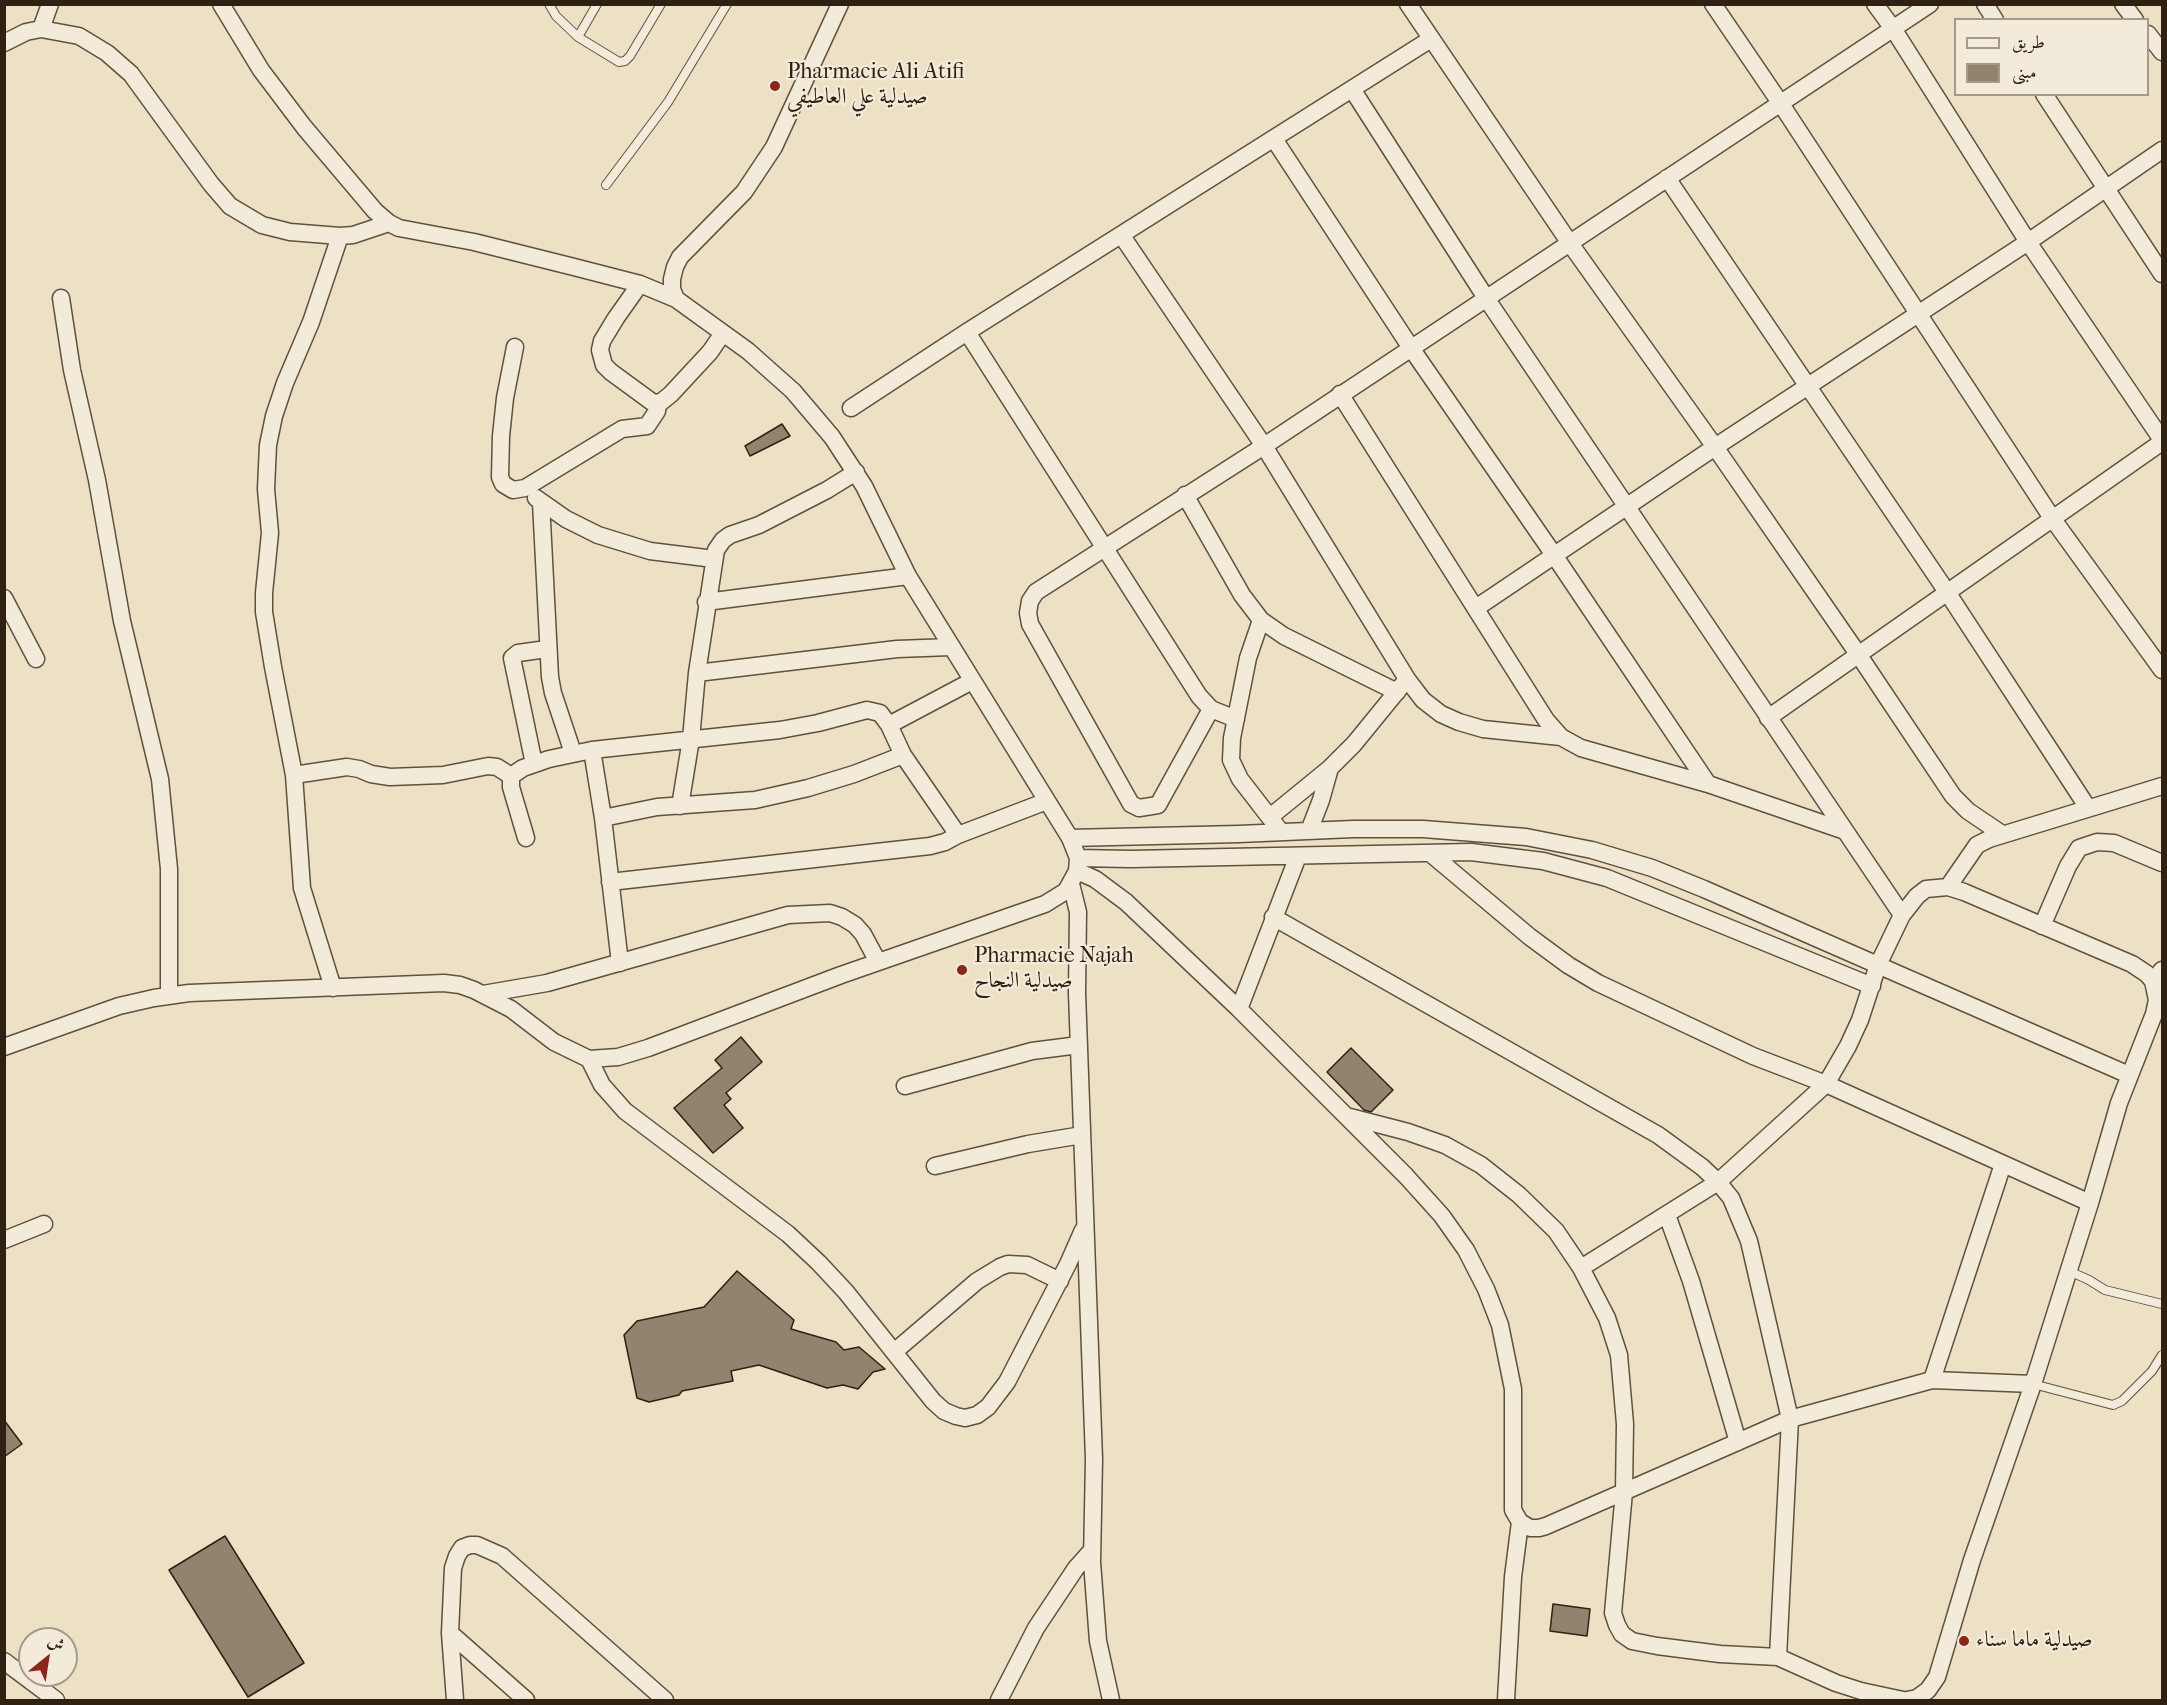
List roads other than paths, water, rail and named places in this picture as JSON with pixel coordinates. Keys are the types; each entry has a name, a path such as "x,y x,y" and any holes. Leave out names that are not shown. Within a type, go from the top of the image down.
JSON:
{"street":[{"path":"41,29 50,4"},
{"path":"221,4 261,69 304,127 375,211 389,223 399,228 474,242 640,284 676,299 748,351 793,391 816,416 856,472 908,576 1070,837 1078,912 1079,1045 1094,1459 1092,1550 1098,1641 1111,1701"},
{"path":"676,299 672,289 672,279 680,257 744,192 774,147 840,4"},
{"path":"1408,4 1569,242 1715,447 1953,796 1968,811 2002,834"},
{"path":"1713,4 2052,518 2163,670"},
{"path":"1768,718 2163,441 2028,242 1894,30 1875,4"},
{"path":"1211,709 1158,805 1139,808 1131,804 1030,624 1028,613 1030,602 1036,592 1264,446 1930,4"},
{"path":"1985,4 1994,18"},
{"path":"2123,4 2134,18"},
{"path":"4,42 26,32 41,29 79,36 107,53 131,74 211,184 230,206 262,225 290,232 340,236 353,235 389,223"},
{"path":"2149,35 2163,52"},
{"path":"851,408 967,332 1431,39"},
{"path":"1352,89 1486,298 1902,915"},
{"path":"2045,96 2163,274"},
{"path":"1274,139 1411,348 1708,784"},
{"path":"1476,608 1715,447 1919,315 2163,150"},
{"path":"1667,178 1947,592 2088,808"},
{"path":"333,988 302,888 294,775 264,612 264,593 270,533 266,489 268,445 274,416 285,383 311,322 340,236"},
{"path":"1122,236 1264,446 1402,685"},
{"path":"640,284 602,341 600,350 601,358 611,372 652,402 658,403 665,400 694,370 723,333"},
{"path":"61,298 72,370 97,480 122,621 160,779 169,869 169,996"},
{"path":"967,332 1199,696 1211,709 1236,719"},
{"path":"515,348 505,398 500,477 503,484 513,490 525,488 614,432 626,427 644,428 657,411 658,403"},
{"path":"1340,394 1546,720 1561,737 1581,748 1708,784 1845,831"},
{"path":"680,806 691,739 706,602 714,559 720,544 730,535 759,525 827,490 856,472"},
{"path":"525,488 566,519 608,538 650,551 714,559"},
{"path":"1185,495 1242,595 1261,620 1284,636 1402,685 1441,714 1459,722 1484,729 1561,737"},
{"path":"541,502 547,649 553,693 573,753"},
{"path":"706,602 908,576"},
{"path":"4,598 36,659"},
{"path":"1261,620 1248,658 1231,749 1234,770 1281,832"},
{"path":"697,673 897,649 951,647"},
{"path":"534,764 512,658 518,653 547,649"},
{"path":"889,725 972,681"},
{"path":"1270,818 1330,768 1376,719 1402,685"},
{"path":"526,838 511,787 511,776 518,770 573,753 780,730 867,710 880,713 889,725 903,754 958,836"},
{"path":"592,750 603,818 620,963"},
{"path":"603,818 640,809 755,800 855,774 903,754"},
{"path":"294,775 347,766 375,775 443,775 482,766 492,766 511,776"},
{"path":"1309,831 1330,768"},
{"path":"1948,887 1977,845 2002,834 2163,786"},
{"path":"610,882 930,846 1047,801"},
{"path":"1070,837 1423,830 1526,837 1592,850 1662,872 2129,1075"},
{"path":"2042,926 2068,866 2079,848 2097,842 2114,843 2163,863"},
{"path":"1075,871 1131,859 1472,852 1506,856 1552,863 1607,878 1872,986"},
{"path":"1430,853 1530,937 1568,965 1598,983 1753,1056 1826,1084 2090,1203"},
{"path":"1239,1009 1298,856"},
{"path":"4,1047 119,1006 169,996 444,982 460,985 483,994 511,1009 554,1042 589,1059 618,1057 1045,904 1065,891 1075,871"},
{"path":"1075,871 1095,879 1126,902 1239,1009 1406,1176 1442,1216 1466,1250 1500,1325 1513,1389 1513,1510 1520,1522 1530,1528 1539,1528 1790,1419 1932,1380 2033,1384"},
{"path":"1349,1117 1408,1132 1445,1145 1481,1166 1519,1195 1556,1231 1581,1268 1607,1318 1619,1355 1625,1424 1624,1492 1613,1613 1623,1634 1632,1641 1657,1646 1720,1654 1778,1657 1836,1683 1905,1701 1927,1695 1937,1677 1972,1560 2033,1384 2069,1271 2119,1103 2157,1000 2158,975 2147,974 2132,964 1964,892 1948,887 1926,889 1917,896 1902,915 1878,965 1848,1046 1826,1084 1718,1182 1581,1268"},
{"path":"483,994 547,982 788,915 830,913 855,925 863,934 878,962"},
{"path":"1273,917 1658,1135 1702,1167 1731,1198 1749,1241 1790,1419 1778,1657"},
{"path":"905,1086 1032,1052 1079,1045"},
{"path":"589,1059 602,1085 625,1111 788,1234 846,1292 933,1401 944,1411 965,1418 977,1415 988,1407 1007,1382 1060,1281 1085,1223"},
{"path":"934,1167 1028,1144 1082,1135"},
{"path":"1932,1380 2003,1164"},
{"path":"1667,1215 1691,1281 1738,1442"},
{"path":"4,1240 44,1224"},
{"path":"894,1352 977,1281 1000,1266 1027,1265 1060,1281"},
{"path":"1506,1701 1513,1577 1520,1522"},
{"path":"455,1701 450,1633 453,1568 462,1548 470,1545 487,1548 502,1556 665,1701"},
{"path":"999,1701 1036,1628 1076,1568 1092,1550"},
{"path":"450,1633 526,1701"},
{"path":"4,1661 56,1701"}],"lane":[{"path":"549,4 556,16 578,37 615,61 622,62 630,56 661,4"},
{"path":"578,37 597,4"},
{"path":"606,185 668,102 727,4"},
{"path":"2069,1271 2105,1290 2163,1304"},
{"path":"2033,1384 2113,1405 2130,1394 2152,1371 2163,1355"}],"place":[{"name":"Pharmacie Ali Atifi صيدلية علي العاطيفي","path":"775,86"},
{"name":"Pharmacie Najah صيدلية النجاح","path":"962,970"},
{"name":"صيدلية ماما سناء","path":"1964,1641"}]}
